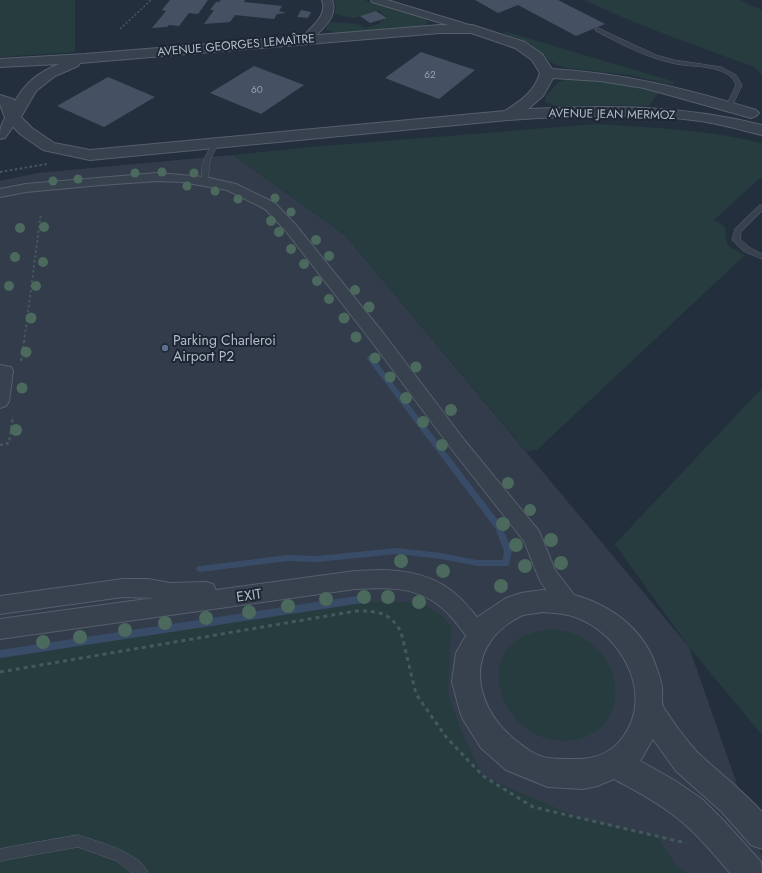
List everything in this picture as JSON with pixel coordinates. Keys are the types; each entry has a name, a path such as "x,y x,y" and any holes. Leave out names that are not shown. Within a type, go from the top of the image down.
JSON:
{"street":[{"path":"306,40 325,20 329,5 326,0"},
{"path":"376,0 472,28 520,45 536,57 547,73 544,84 532,100 508,115"},
{"name":"AVENUE GEORGES LEMAÎTRE","path":"0,63 85,58 440,29 472,28"},
{"path":"0,135 13,118 30,88 50,73 85,58"},
{"name":"AVENUE JEAN MERMOZ","path":"547,73 626,80 669,90 762,116"},
{"path":"0,99 8,102 13,118"},
{"name":"AVENUE JEAN MERMOZ","path":"13,118 26,131 49,146 90,155 508,115 571,111 653,112 702,116 762,130"},
{"path":"0,204 20,200 126,189 157,177"},
{"path":"4,192 26,188 157,177 205,181 231,187 270,206 290,227 378,338 459,446 532,536 547,575 568,603"},
{"path":"4,192 20,200"},
{"path":"0,401 3,371"},
{"name":"EXIT","path":"0,629 355,580 392,578 416,581 444,596 455,605 478,635"},
{"path":"0,605 123,588 148,588 170,592 305,587"},
{"path":"542,601 568,603 588,610 606,621 622,635 636,651 645,671 649,691 649,712 643,732 631,749 615,763 592,773 567,776 540,772 516,760 495,744 479,723 469,700 466,676 469,654 478,635 495,617 517,606 542,601"},
{"path":"649,712 686,761 732,802 762,834"},
{"path":"615,763 664,791 691,810 720,838 750,873"}],"lane":[{"path":"598,30 638,52 672,61 716,68 733,75 739,85 729,106"},
{"path":"205,181 204,168 206,159 216,143"},
{"path":"762,207 738,231 736,240 746,249 762,257"},
{"path":"0,856 4,854 78,841 121,856 142,873"}],"path":[{"path":"120,29 151,0"},
{"path":"20,362 41,213"},
{"path":"0,445 9,444 13,415"},
{"path":"0,672 356,611 378,611 396,623 401,632 416,694 446,737 484,776 533,807 690,844"}],"shaded area":[{"path":"233,155 345,235 689,647 762,856 762,873 0,873 0,181 37,173"}],"green space":[{"path":"0,0 75,0 75,52 0,57"},
{"path":"334,0 364,0 424,18 428,23 421,26 336,33 326,29 330,22 358,24 365,28 381,23 379,21 388,18 378,10 355,18 335,14 336,7"},
{"path":"584,0 740,0 762,10 762,75 754,67 647,27"},
{"path":"507,32 675,82 673,85 629,75 568,68 557,65 550,62 530,43 504,33"},
{"path":"572,78 588,79 660,91 649,106 555,106 545,102 546,96 558,82"},
{"path":"595,124 700,132 762,143 762,178 759,179 714,220 725,227 726,239 729,246 745,255 537,450 526,451 345,235 233,155 311,147"},
{"path":"762,388 762,735 689,647 615,544"},
{"path":"344,602 419,602 443,617 451,627 448,694 461,731 483,776 578,818 657,836 674,863 685,873 0,873 0,659"},
{"path":"552,629 574,634 585,639 594,646 604,657 611,671 615,685 615,699 611,712 604,724 593,733 578,739 552,739 529,730 512,714 502,693 499,672 506,652 523,637"}],"building":[{"path":"170,0 208,0 198,14 189,13 179,26 169,25 167,27 152,28 166,11 162,10"},
{"path":"221,0 245,0 244,2 282,6 279,11 286,13 277,14 274,19 235,15 230,22 204,24 214,10 210,10 216,2"},
{"path":"475,0 558,0 605,24 576,36 518,5 498,13"},
{"path":"301,10 311,12 308,18 297,17"},
{"path":"376,11 387,18 370,23 360,16"},
{"path":"421,52 475,70 439,99 385,78"},
{"path":"254,66 304,85 261,114 210,93"},
{"path":"108,77 155,97 104,127 57,106"}],"waterway":[{"path":"200,569 287,558 317,559 397,551 441,556 477,563 506,563 508,551 498,526 370,358"},
{"path":"0,654 363,599"}],"place":[{"name":"Parking Charleroi Airport P2","path":"165,348"}]}
